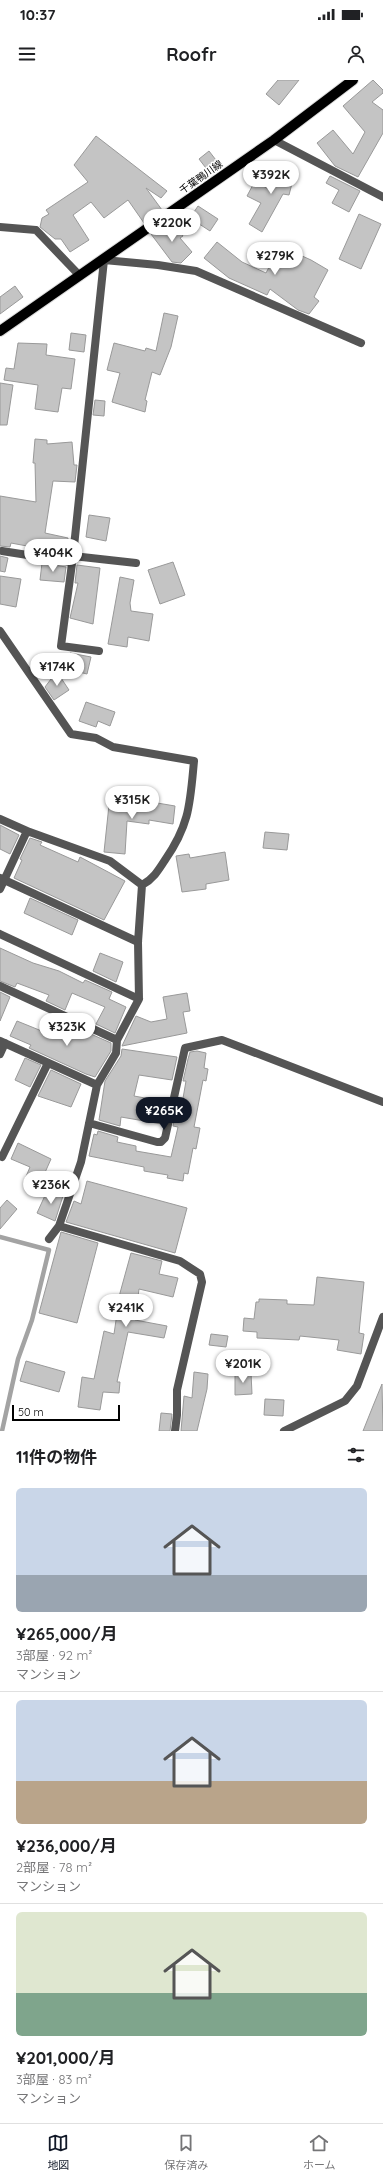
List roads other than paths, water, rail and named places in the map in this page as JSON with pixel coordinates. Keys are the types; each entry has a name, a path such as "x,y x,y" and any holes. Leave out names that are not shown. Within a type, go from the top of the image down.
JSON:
{"main road":[{"name":"千葉鴨川線","path":"0,331 44,298 104,260 274,140 353,80"}],"street":[{"path":"274,140 383,197"},
{"path":"0,228 36,230 80,276"},
{"path":"99,651 61,646 73,559 104,260 158,265 196,272 361,343"},
{"path":"2,551 73,559 136,563"},
{"path":"0,631 71,734 96,738 113,747 194,761 187,819 179,840 154,876 142,885 138,942 139,999 117,1040 116,1053 97,1085 81,1162 59,1226 49,1239"},
{"path":"0,819 27,832 110,861 142,885"},
{"path":"0,889 2,879 27,832"},
{"path":"2,879 138,942"},
{"path":"0,934 139,999"},
{"path":"0,986 117,1040"},
{"path":"89,1123 156,1142 161,1142 165,1138 185,1048 222,1040 383,1102"},
{"path":"0,1054 2,1042 97,1085"},
{"path":"2,1157 48,1063"},
{"path":"59,1226 180,1261 200,1274 202,1282 177,1390 178,1415 175,1431"},
{"path":"284,1431 345,1401 352,1395 357,1386 383,1317"}],"waterway":[{"path":"0,1237 49,1250 32,1320 18,1359 2,1431"}]}
